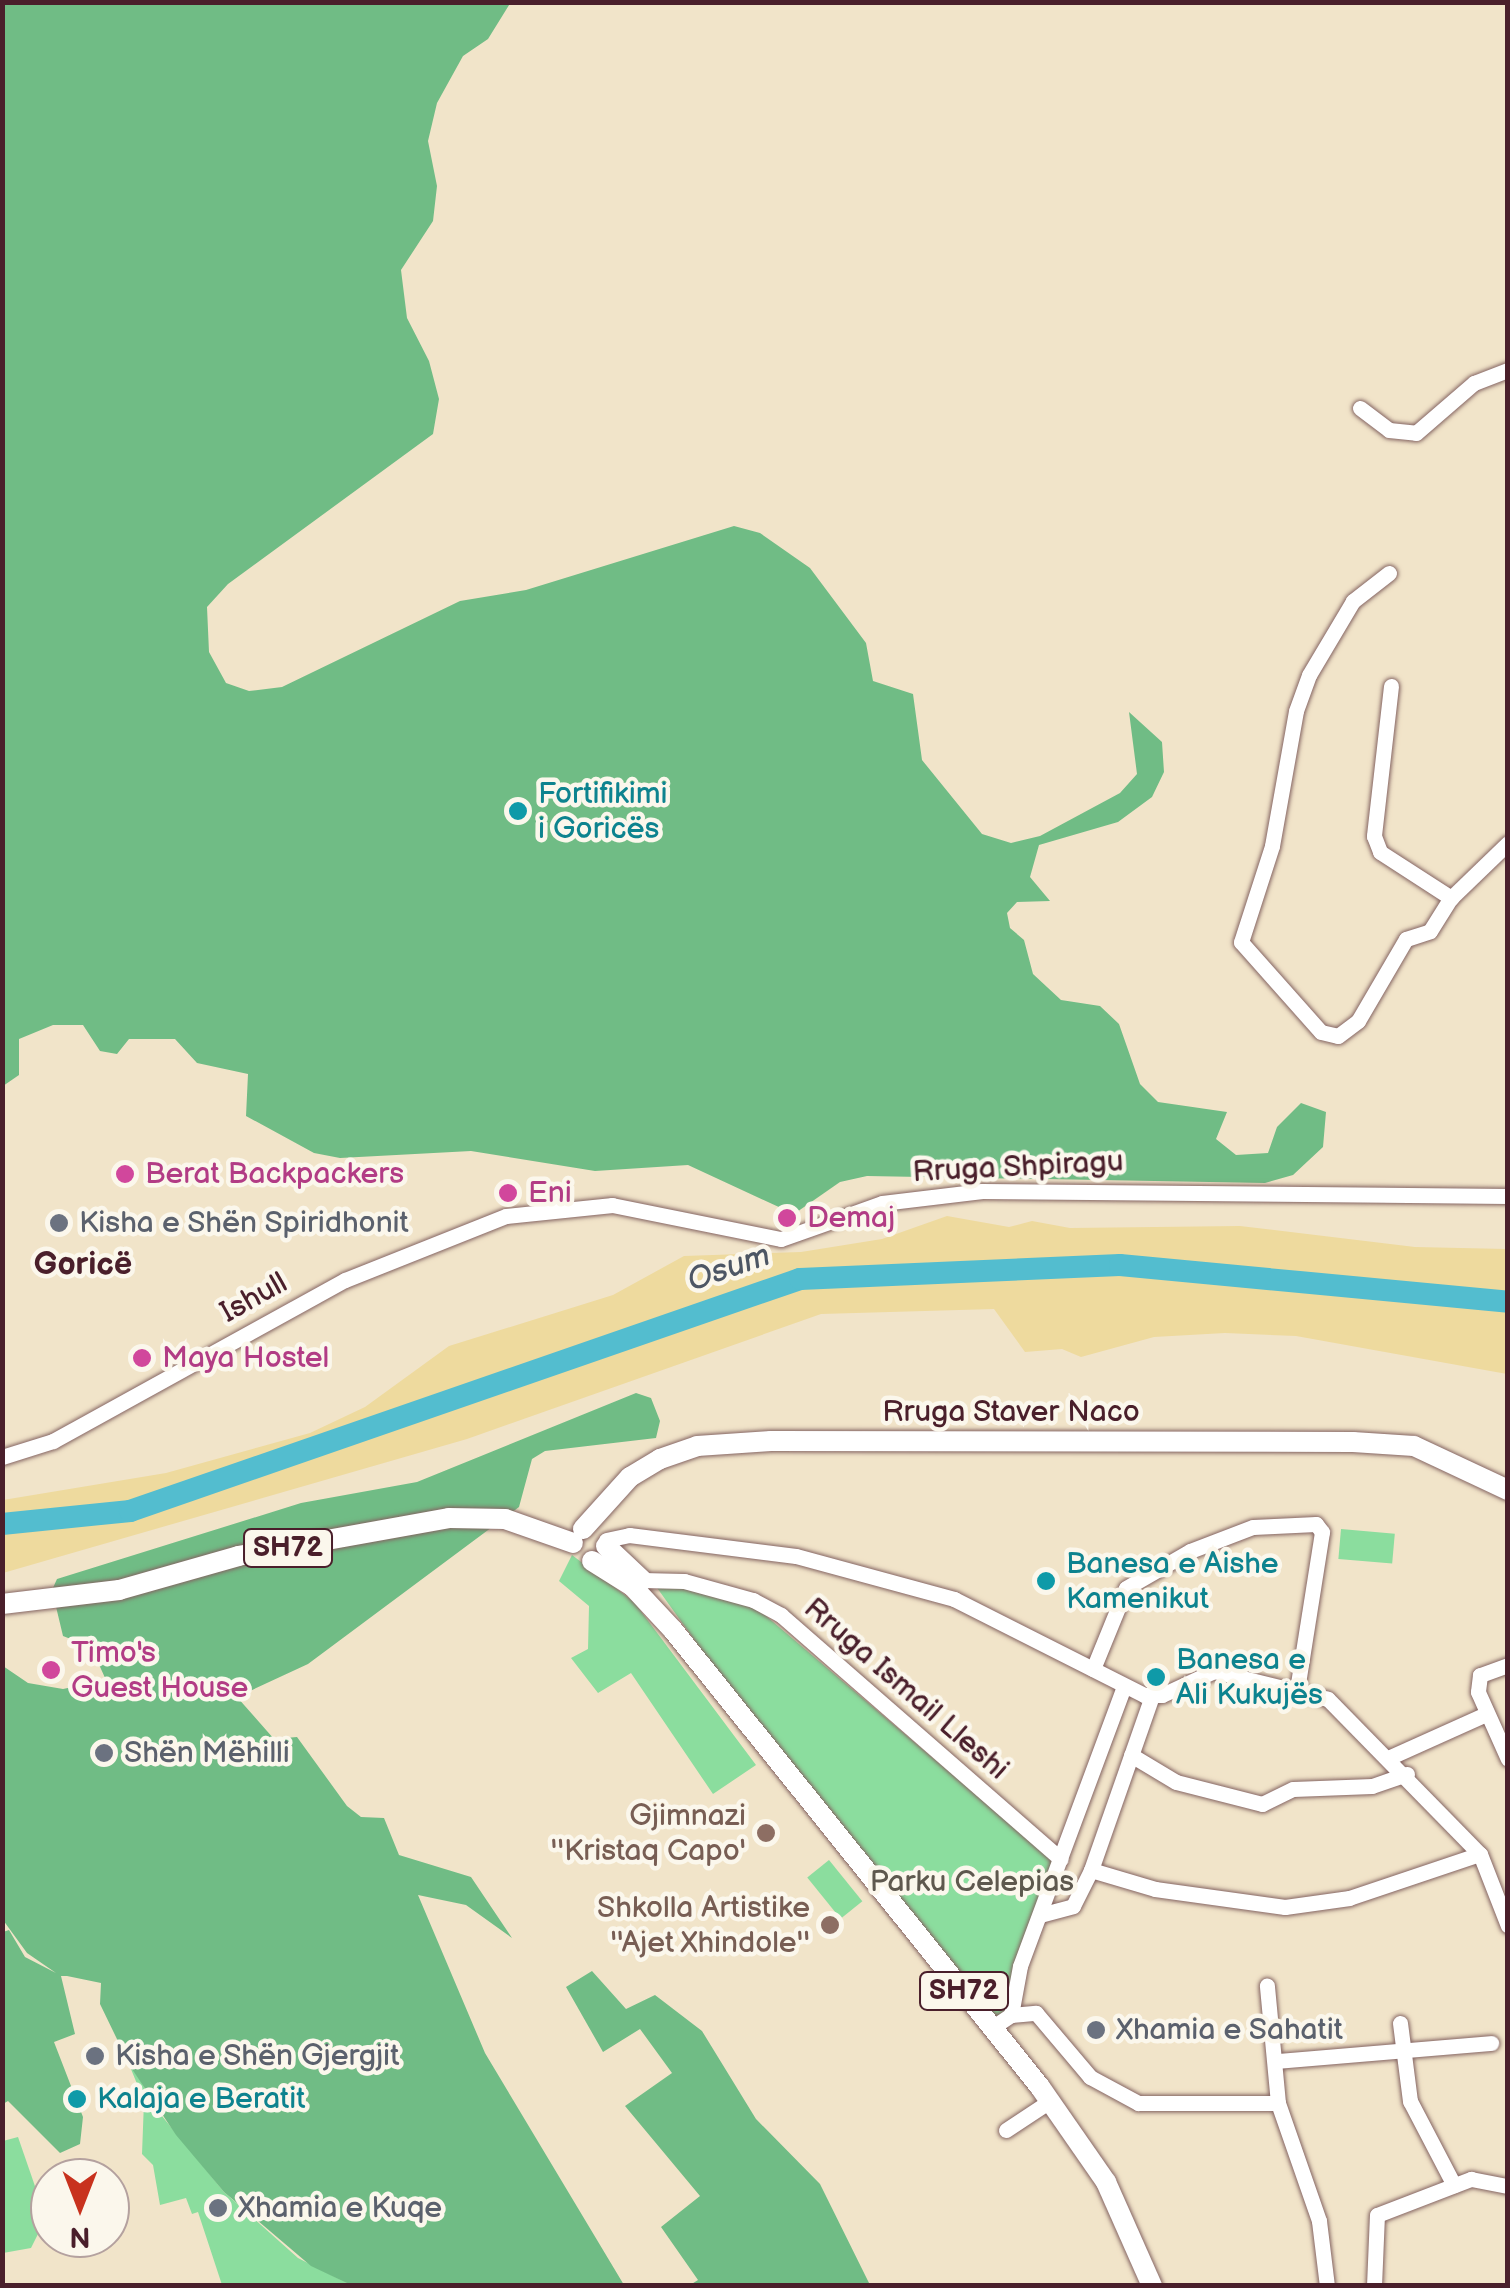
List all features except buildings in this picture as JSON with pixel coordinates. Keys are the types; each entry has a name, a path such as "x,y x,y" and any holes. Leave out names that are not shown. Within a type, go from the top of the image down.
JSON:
{"main road":[{"name":"Rruga Staver Naco","path":"594,1542 619,1487 660,1459 697,1446 770,1441 1414,1446 1508,1490"},
{"name":"SH72","path":"2,1604 119,1590 238,1556 449,1518 505,1519 594,1542 642,1580 732,1692 744,1718"},
{"name":"SH72","path":"594,1542 744,1718 1050,2101 1106,2182 1152,2286"}],"street":[{"path":"1360,408 1389,430 1416,434 1474,383 1508,370"},
{"path":"1389,573 1353,601 1305,685 1272,846 1241,942 1321,1032 1338,1036 1358,1021 1406,940 1430,931 1451,898 1508,843"},
{"path":"1390,686 1375,842 1387,858 1451,898"},
{"name":"Rruga Shpiragu","path":"373,1268 492,1220 592,1206 652,1210 766,1239 790,1237 882,1203 982,1191 1508,1196"},
{"name":"Ishull","path":"2,1456 54,1442 373,1268"},
{"path":"1092,1669 1126,1588 1190,1551 1253,1527 1316,1524 1322,1532 1297,1689"},
{"path":"594,1542 629,1535 830,1564 954,1599 1124,1687 1152,1696 1214,1671 1297,1689 1340,1704 1480,1854 1508,1926"},
{"name":"Rruga Ismail Lleshi","path":"642,1580 701,1586 782,1616 1060,1860"},
{"path":"1508,1666 1480,1675 1478,1692 1508,1759"},
{"path":"1011,2016 1014,1987 1124,1687"},
{"path":"1040,1915 1073,1906 1091,1870 1152,1696"},
{"path":"1388,1758 1486,1714"},
{"path":"1131,1755 1176,1782 1262,1804 1293,1789 1372,1786 1407,1774"},
{"path":"1091,1870 1155,1889 1285,1907 1349,1898 1480,1854"},
{"path":"1267,1986 1278,2061 1278,2102 1314,2202 1328,2286"},
{"path":"992,2027 1011,2016 1036,2013 1046,2020 1090,2076 1121,2098 1204,2107 1278,2102"},
{"path":"1400,2023 1410,2101 1454,2185"},
{"path":"1278,2061 1491,2043"},
{"path":"1006,2130 1050,2101"},
{"path":"1374,2286 1377,2215 1470,2179 1508,2186"}],"green space":[{"path":"511,2 488,39 463,56 437,103 428,141 437,186 433,221 401,270 407,318 429,361 439,399 433,434 228,584 207,607 209,652 226,683 249,691 282,687 460,601 526,590 734,526 760,533 810,568 866,643 873,681 913,694 922,760 982,834 1011,843 1040,836 1120,793 1137,774 1129,712 1162,742 1164,772 1152,797 1118,822 1039,845 1030,877 1050,901 1017,902 1007,913 1010,928 1024,940 1033,974 1061,1000 1100,1006 1119,1024 1140,1084 1158,1102 1227,1112 1216,1139 1236,1155 1268,1153 1277,1127 1301,1103 1326,1112 1323,1147 1293,1175 1265,1183 867,1176 840,1182 794,1214 688,1165 595,1171 471,1151 340,1158 314,1153 246,1116 248,1074 197,1063 175,1039 129,1039 117,1054 100,1051 83,1025 53,1025 19,1039 19,1075 3,1086 3,3"},
{"path":"636,1393 651,1398 660,1421 656,1438 545,1451 532,1459 519,1507 308,1664 237,1697 274,1739 297,1737 347,1806 361,1817 384,1818 399,1855 471,1877 512,1938 466,1905 418,1895 485,2053 624,2285 351,2285 311,2266 224,2192 176,2135 130,2066 100,2004 101,1983 67,1976 61,1976 75,2034 54,2042 83,2117 80,2144 60,2153 8,2101 3,2104 3,1932 9,1930 25,1957 56,1973 27,1953 3,1920 3,1666 28,1683 63,1689 106,1680 91,1647 63,1636 52,1590 57,1579 301,1503 417,1482"},
{"path":"1341,1529 1395,1534 1392,1564 1338,1559"},
{"path":"572,1555 634,1602 756,1765 713,1794 631,1673 598,1693 571,1658 588,1649 589,1606 559,1581"},
{"name":"Parku Celepias","path":"655,1585 683,1586 758,1609 1055,1862 1009,1984 1006,2010 994,2020 751,1719"},
{"path":"829,1860 862,1901 841,1919 807,1878"},
{"path":"592,1971 626,2009 655,1995 702,2031 756,2119 820,2184 870,2285 690,2285 698,2280 661,2227 700,2196 625,2106 672,2073 640,2029 603,2052 566,1987"},
{"path":"122,2047 157,2110 224,2192 298,2258 351,2285 222,2285 198,2212 192,2214 186,2198 160,2205 153,2165 142,2154 144,2101"},
{"path":"18,2137 30,2172 30,2248 3,2253 3,2141"}],"sand":[{"path":"947,1216 1009,1227 1032,1221 1070,1228 1240,1226 1415,1247 1507,1249 1507,1374 1296,1336 1225,1333 1154,1337 1081,1357 1062,1349 1025,1352 994,1309 821,1314 467,1439 3,1573 3,1500 166,1473 310,1433 365,1407 449,1346 613,1295 684,1256 801,1252 882,1239"}],"waterway":[{"name":"Osum","path":"2,1524 130,1511 800,1279 1120,1265 1508,1302"}],"place":[{"name":"Fortifikimi i Goricës","path":"518,811"},
{"name":"Berat Backpackers","path":"125,1174"},
{"name":"Eni","path":"508,1193"},
{"name":"Demaj","path":"787,1218"},
{"name":"Kisha e Shën Spiridhonit","path":"59,1223"},
{"name":"Maya Hostel","path":"142,1358"},
{"name":"Banesa e Aishe Kamenikut","path":"1046,1581"},
{"name":"Timo's Guest House","path":"51,1670"},
{"name":"Banesa e Ali Kukujës","path":"1156,1677"},
{"name":"Shën Mëhilli","path":"104,1753"},
{"name":"Gjimnazi ''Kristaq Capo'","path":"766,1833"},
{"name":"Shkolla Artistike ''Ajet Xhindole''","path":"830,1925"},
{"name":"Xhamia e Sahatit","path":"1096,2030"},
{"name":"Kisha e Shën Gjergjit","path":"95,2056"},
{"name":"Kalaja e Beratit","path":"77,2099"},
{"name":"Xhamia e Kuqe","path":"218,2208"}],"district":[{"name":"Goricë","path":"83,1265"}]}
